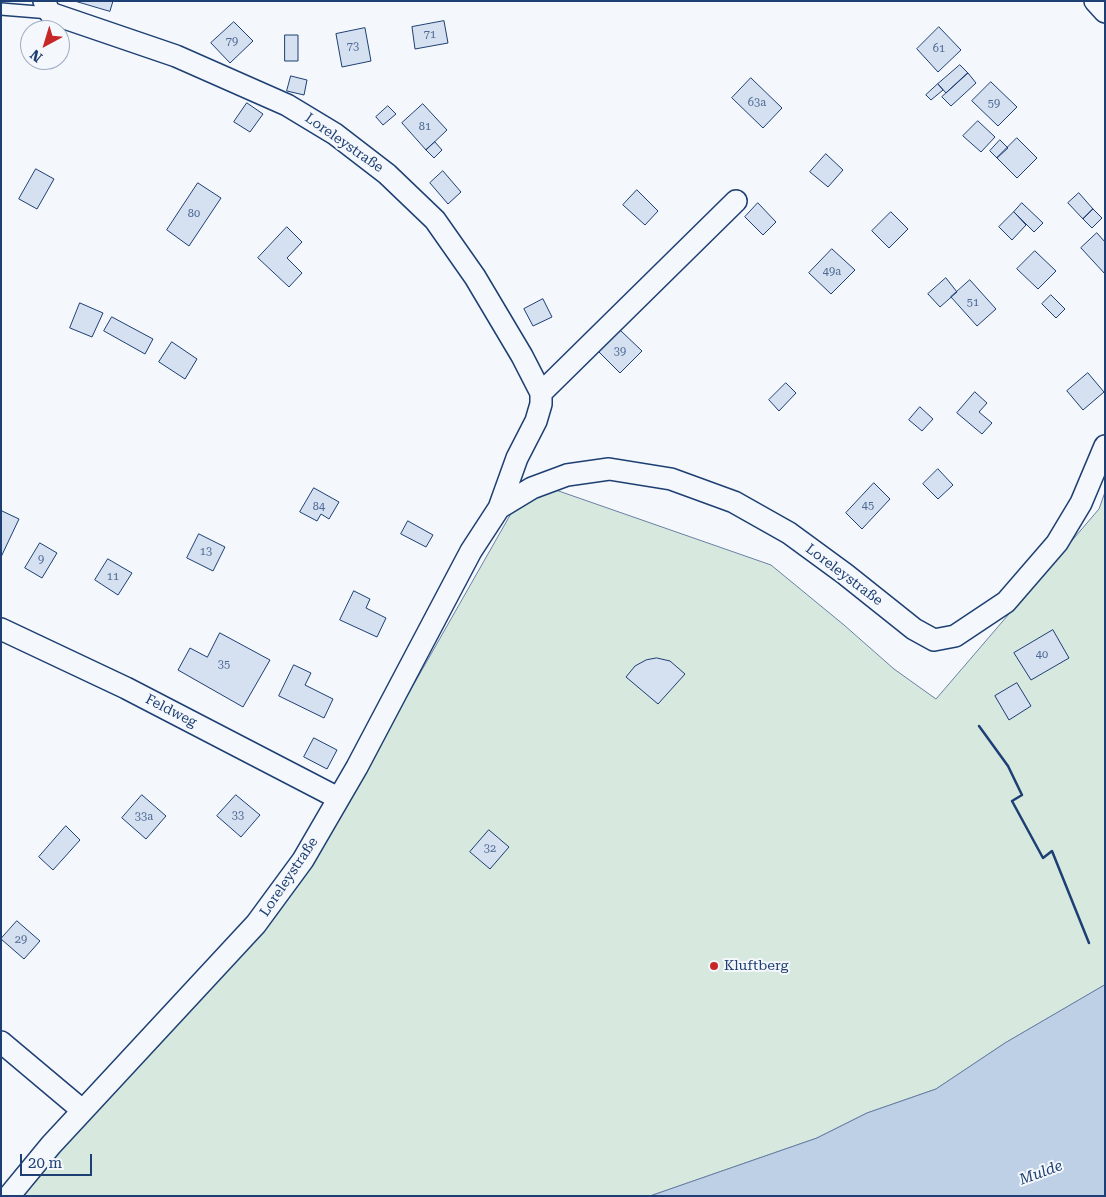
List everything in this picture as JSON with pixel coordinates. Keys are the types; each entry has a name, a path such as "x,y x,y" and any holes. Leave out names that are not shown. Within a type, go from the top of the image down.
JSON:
{"street":[{"path":"1095,1 1105,12"},
{"name":"Loreleystraße","path":"9,1196 50,1145 256,924 303,860 407,675 471,552 499,508 516,458 536,421 541,404 541,393 522,356 475,277 435,220 388,174 335,134 287,105 176,56 47,7"},
{"path":"541,393 736,201"},
{"name":"Loreleystraße","path":"499,508 532,488 567,475 609,469 670,479 734,502 789,533 845,574 914,629 934,640 955,636 1006,602 1057,543 1080,503 1105,446"},
{"name":"Feldweg","path":"1,629 126,688 338,798"},
{"path":"1,1042 82,1110"}],"lane":[{"name":"Loreleystraße","path":"1,9 47,7"}],"shaded area":[{"path":"530,481 771,565 894,669 936,699 1099,509 1105,492 1105,985 1005,1043 936,1089 867,1113 817,1138 650,1196 7,1196 333,826"}],"water":[{"name":"Mulde","path":"1105,985 1105,1196 650,1196 817,1138 867,1113 936,1089 1005,1043"}],"building":[{"path":"75,1 113,1 110,11"},
{"path":"444,21 448,43 415,49 412,27"},
{"path":"234,22 253,41 230,63 211,43"},
{"path":"939,27 961,50 938,72 917,49"},
{"path":"365,28 371,61 342,67 336,34"},
{"path":"285,35 298,35 298,61 285,61"},
{"path":"960,65 968,73 946,93 938,84"},
{"path":"968,73 976,83 951,106 942,97"},
{"path":"291,76 307,80 304,95 287,91"},
{"path":"751,78 782,108 763,128 732,98"},
{"path":"991,82 1017,107 998,126 972,101"},
{"path":"938,84 943,90 931,100 926,95"},
{"path":"247,103 263,114 250,132 234,122"},
{"path":"423,104 447,130 426,150 402,123"},
{"path":"388,106 396,114 383,125 376,117"},
{"path":"978,121 995,137 981,152 963,136"},
{"path":"1017,138 1037,158 1017,178 997,158"},
{"path":"1000,140 1008,148 997,158 990,151"},
{"path":"435,142 442,150 434,158 426,150"},
{"path":"826,154 843,170 828,187 810,172"},
{"path":"36,169 54,179 37,209 19,199"},
{"path":"443,171 461,192 448,204 430,183"},
{"path":"198,183 221,198 189,246 167,230"},
{"path":"637,190 658,211 645,225 623,205"},
{"path":"1079,193 1093,209 1083,219 1068,203"},
{"path":"758,203 776,222 763,235 745,217"},
{"path":"1022,203 1043,223 1034,232 1014,212"},
{"path":"1093,209 1102,218 1092,228 1083,219"},
{"path":"891,212 908,229 889,248 872,231"},
{"path":"1014,212 1026,225 1012,240 999,227"},
{"path":"287,227 302,242 287,258 302,273 289,287 258,258"},
{"path":"1097,233 1105,242 1105,274 1081,248"},
{"path":"832,249 855,270 831,294 809,273"},
{"path":"1035,251 1056,271 1038,289 1017,269"},
{"path":"946,278 957,292 940,307 928,294"},
{"path":"970,280 996,309 977,326 951,297"},
{"path":"1051,295 1065,309 1056,318 1042,304"},
{"path":"543,299 552,317 533,326 524,309"},
{"path":"80,303 103,313 92,337 70,328"},
{"path":"112,317 153,339 145,354 104,331"},
{"path":"620,330 642,351 620,373 599,352"},
{"path":"172,342 197,359 185,379 159,362"},
{"path":"1088,373 1104,392 1083,410 1067,391"},
{"path":"786,383 796,393 779,411 769,400"},
{"path":"975,392 987,403 979,412 992,423 982,434 957,413"},
{"path":"920,407 933,419 922,431 909,420"},
{"path":"938,469 953,485 938,499 923,484"},
{"path":"874,483 890,499 862,529 846,513"},
{"path":"314,488 339,502 329,519 321,514 317,521 300,512"},
{"path":"2,511 19,519 1,557 1,513"},
{"path":"408,521 433,535 426,547 401,534"},
{"path":"199,534 225,547 213,571 187,558"},
{"path":"40,543 57,553 42,578 25,568"},
{"path":"108,559 132,573 118,595 95,580"},
{"path":"354,591 370,599 366,608 386,618 377,637 340,620"},
{"path":"1053,630 1069,658 1031,680 1014,653"},
{"path":"220,633 270,660 243,707 178,670 190,648 207,657"},
{"path":"657,658 670,661 685,674 658,704 626,677 635,666 646,660"},
{"path":"294,665 311,673 305,685 333,699 324,718 279,696"},
{"path":"1017,683 1031,706 1009,720 995,696"},
{"path":"314,738 337,750 327,769 304,757"},
{"path":"142,795 166,816 146,839 122,818"},
{"path":"236,795 260,815 241,837 217,816"},
{"path":"66,826 80,840 53,870 39,857"},
{"path":"489,830 509,847 490,869 470,852"},
{"path":"17,921 40,941 24,959 1,939"}],"wall":[{"path":"979,726 1008,766 1022,795 1012,801 1043,858 1052,851 1089,943"}],"place":[{"name":"Kluftberg","path":"714,966"}]}
